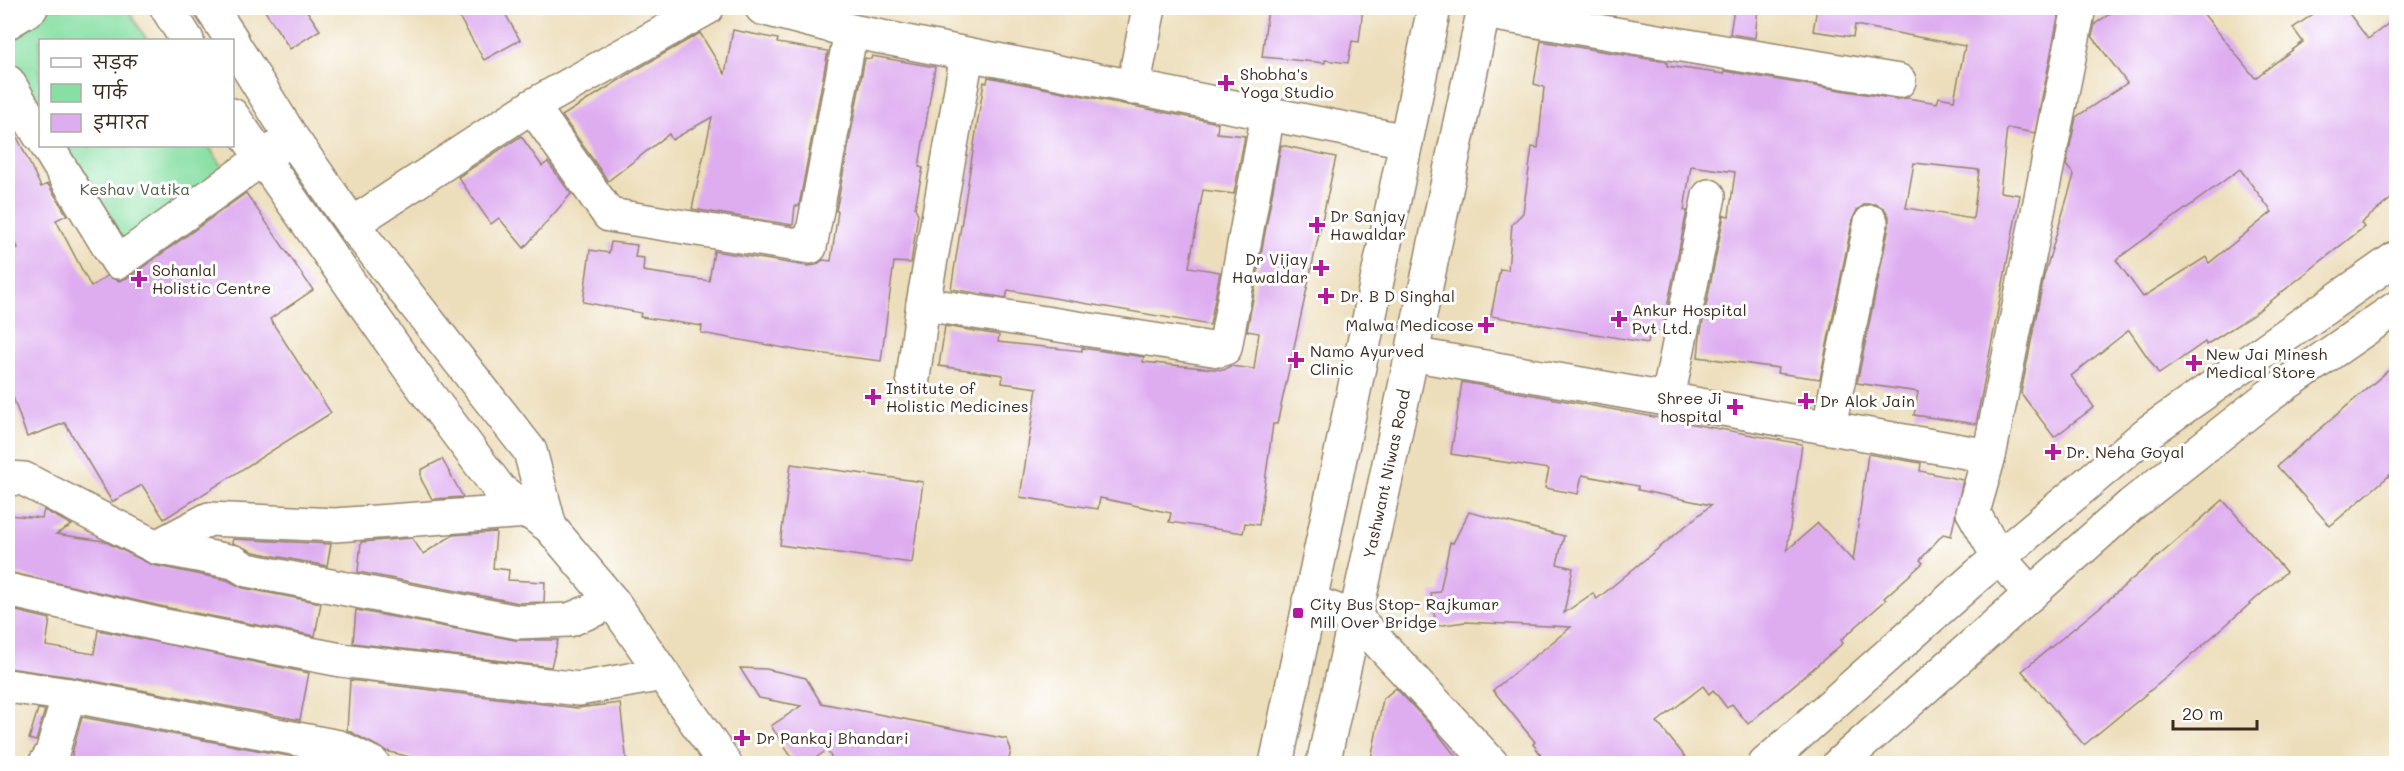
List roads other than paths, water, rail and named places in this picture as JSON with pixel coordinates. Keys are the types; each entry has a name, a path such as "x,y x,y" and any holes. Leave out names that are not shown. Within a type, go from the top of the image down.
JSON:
{"street":[{"path":"8,22 31,8"},
{"path":"167,8 186,39"},
{"path":"211,8 231,39"},
{"path":"352,224 532,106 707,8"},
{"path":"762,8 851,31 967,55 1406,141"},
{"path":"1133,88 1149,8"},
{"path":"1276,764 1434,8"},
{"path":"2031,594 1998,558 1974,512 1989,456 2079,8"},
{"path":"1483,10 1899,81"},
{"name":"Yashwant Niwas Road","path":"1323,764 1483,10"},
{"path":"532,106 609,215 810,247 851,31"},
{"path":"234,44 292,138 352,224 530,451 539,519"},
{"path":"913,378 923,304 967,55"},
{"path":"8,82 39,134"},
{"path":"923,304 1219,350 1224,348 1268,114"},
{"path":"234,118 419,382 500,490 539,519 613,602 725,764"},
{"path":"47,147 118,262 292,138"},
{"path":"1668,398 1709,196"},
{"path":"1829,426 1871,222"},
{"path":"1765,764 1998,558 2150,430 2397,258"},
{"path":"1839,764 2131,505 2270,395 2397,308"},
{"path":"1411,354 1989,456"},
{"path":"8,477 24,480 156,547 234,562 247,570 518,622 569,620 613,602"},
{"path":"156,547 209,519 335,525 539,519"},
{"path":"8,590 165,626 341,660 579,689 663,674"},
{"path":"1309,601 1355,617 1492,764"},
{"path":"8,686 69,695 339,747 373,764"},
{"path":"45,764 52,753 69,695"}],"place":[{"name":"Shobha's Yoga Studio","path":"1226,83"},
{"name":"Dr Sanjay Hawaldar","path":"1317,225"},
{"name":"Dr Vijay Hawaldar","path":"1321,268"},
{"name":"Sohanlal Holistic Centre","path":"139,279"},
{"name":"Dr. B D Singhal","path":"1326,296"},
{"name":"Ankur Hospital Pvt Ltd.","path":"1619,319"},
{"name":"Malwa Medicose","path":"1486,325"},
{"name":"Namo Ayurved Clinic","path":"1296,360"},
{"name":"New Jai Minesh Medical Store","path":"2194,363"},
{"name":"Institute of Holistic Medicines","path":"873,397"},
{"name":"Dr Alok Jain","path":"1806,401"},
{"name":"Shree Ji hospital","path":"1735,407"},
{"name":"Dr. Neha Goyal","path":"2053,452"},
{"name":"City Bus Stop- Rajkumar Mill Over Bridge","path":"1298,613"},
{"name":"Dr Pankaj Bhandari","path":"742,738"}],"park label":[{"name":"Keshav Vatika","path":"135,189"}]}
